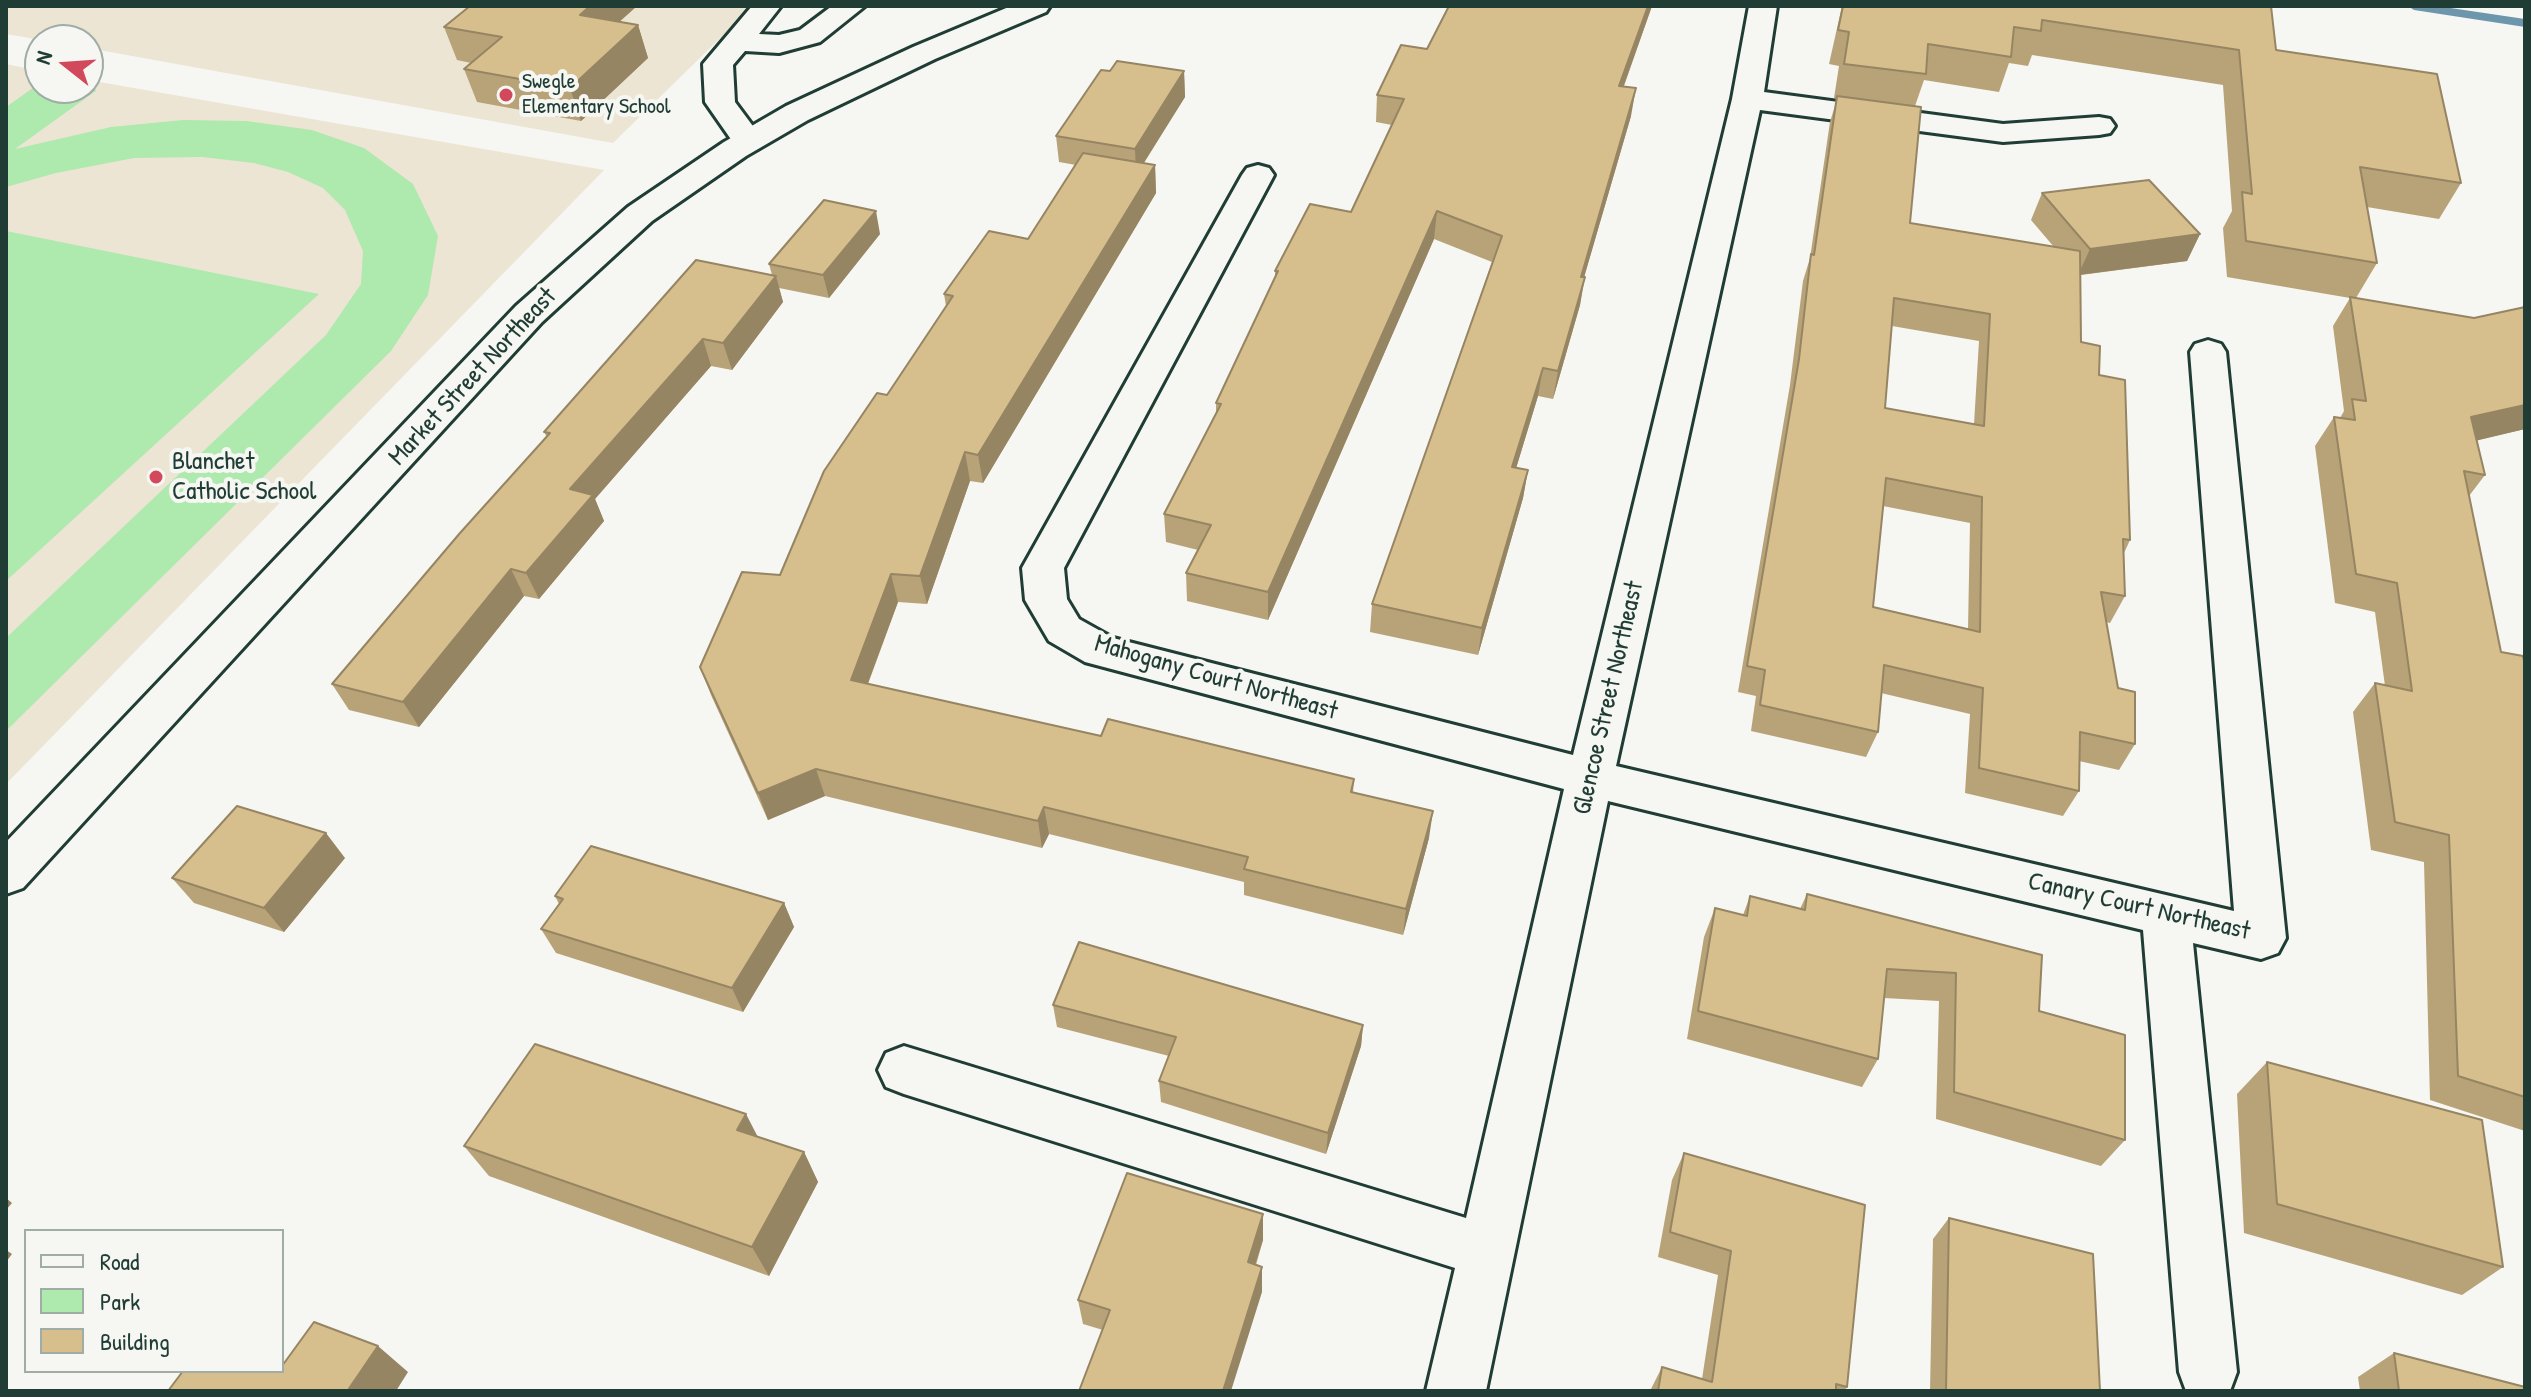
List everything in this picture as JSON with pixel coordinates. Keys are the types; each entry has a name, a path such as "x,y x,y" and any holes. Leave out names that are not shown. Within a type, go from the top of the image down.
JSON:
{"street":[{"path":"748,141 720,102 718,64 767,6"},
{"path":"736,41 779,44 810,36 851,6"},
{"name":"Market Street Northeast","path":"6,874 529,314 640,214 748,141 869,78 1036,6"},
{"name":"Glencoe Street Northeast","path":"1456,1391 1590,778 1747,99 1763,6"},
{"path":"1747,99 2003,133 2099,126"},
{"name":"Mahogany Court Northeast","path":"1258,175 1043,568 1046,600 1064,630 1100,651 1590,778"},
{"name":"Canary Court Northeast","path":"1590,778 2261,938 2208,352"},
{"path":"2166,915 2208,1372"},
{"path":"904,1070 1486,1251"}],"shaded area":[{"name":"Swegle Elementary School","path":"6,6 753,6 613,143 104,51 104,24 24,24 24,37 6,34"},
{"name":"Blanchet Catholic School","path":"6,64 24,68 24,104 104,104 104,83 604,170 6,784"}],"green space":[{"path":"24,94 24,104 78,104 15,149 111,127 183,120 246,121 312,130 364,148 413,184 438,236 428,295 391,351 6,731 6,638 326,335 361,284 363,251 345,210 323,188 288,172 254,163 202,157 134,158 56,173 6,187 6,107"},
{"path":"6,231 319,294 6,581"}],"building":[{"path":"470,6 590,6 580,15 638,25 570,88 464,69 502,37 444,27"},
{"path":"1449,6 1648,6 1619,86 1636,88 1581,277 1585,277 1558,371 1543,368 1512,467 1528,470 1482,628 1372,604 1502,236 1437,211 1268,592 1186,573 1211,525 1164,514 1221,404 1216,403 1278,271 1275,271 1310,204 1351,212 1404,99 1377,95 1401,45 1427,49"},
{"path":"1843,6 2271,6 2276,50 2437,74 2461,183 2360,167 2377,263 2246,241 2242,192 2252,194 2239,50 2042,20 2041,31 2014,27 2011,57 1928,44 1926,74 1844,64 1849,32 1838,30"},
{"path":"1117,61 1184,71 1135,149 1056,136 1101,70 1110,71"},
{"path":"1837,96 1921,107 1910,223 2080,251 2081,342 2100,346 2099,375 2125,380 2130,540 2123,539 2125,596 2101,592 2118,688 2135,692 2135,744 2080,732 2079,791 1979,768 1983,688 1884,665 1878,732 1760,705 1765,670 1747,666 1799,359 1811,254 1814,255","holes":["1894,298 1990,314 1984,426 1885,408","1886,478 1982,497 1980,632 1873,607"]},
{"path":"1083,153 1155,165 978,455 965,452 920,576 891,574 851,680 1101,736 1108,719 1354,779 1351,792 1433,811 1406,909 1244,869 1248,857 1044,807 1038,821 816,769 758,793 700,667 742,572 780,575 824,471 877,393 887,395 953,296 944,294 989,231 1028,239"},
{"path":"2149,180 2200,234 2090,249 2042,193"},
{"path":"824,200 876,211 823,275 769,264"},
{"path":"696,260 776,276 723,343 703,339 570,489 593,495 526,573 511,569 403,702 332,684 550,433 544,432"},
{"path":"2350,297 2474,318 2525,307 2525,405 2471,417 2485,475 2464,471 2501,652 2523,656 2525,665 2525,1097 2458,1076 2449,835 2395,822 2375,683 2412,691 2397,583 2356,574 2334,417 2355,420 2352,399 2366,401"},
{"path":"237,806 326,833 264,908 172,878"},
{"path":"591,846 784,903 732,988 541,929 563,899 555,896"},
{"path":"1807,894 2042,955 2039,1011 2125,1035 2125,1140 1954,1092 1956,973 1887,969 1878,1059 1698,1011 1715,908 1747,916 1750,896 1805,910"},
{"path":"1079,942 1363,1025 1328,1133 1159,1081 1176,1037 1053,1005"},
{"path":"535,1044 746,1114 737,1130 804,1152 752,1247 464,1146"},
{"path":"2267,1062 2482,1120 2503,1267 2277,1204"},
{"path":"1684,1153 1865,1205 1847,1387 1836,1384 1836,1391 1658,1391 1662,1367 1712,1382 1731,1251 1670,1232"},
{"path":"1127,1173 1263,1214 1248,1262 1262,1267 1223,1391 1079,1391 1110,1310 1078,1300"},
{"path":"1949,1218 2093,1254 2100,1391 1946,1391"},
{"path":"314,1322 378,1346 350,1391 168,1391 182,1373 284,1373 284,1363"},
{"path":"2394,1353 2525,1387 2525,1391 2399,1391"}],"waterway":[{"path":"2414,6 2525,23"}],"place":[{"name":"Swegle Elementary School","path":"506,95"},
{"name":"Blanchet Catholic School","path":"156,477"}]}
